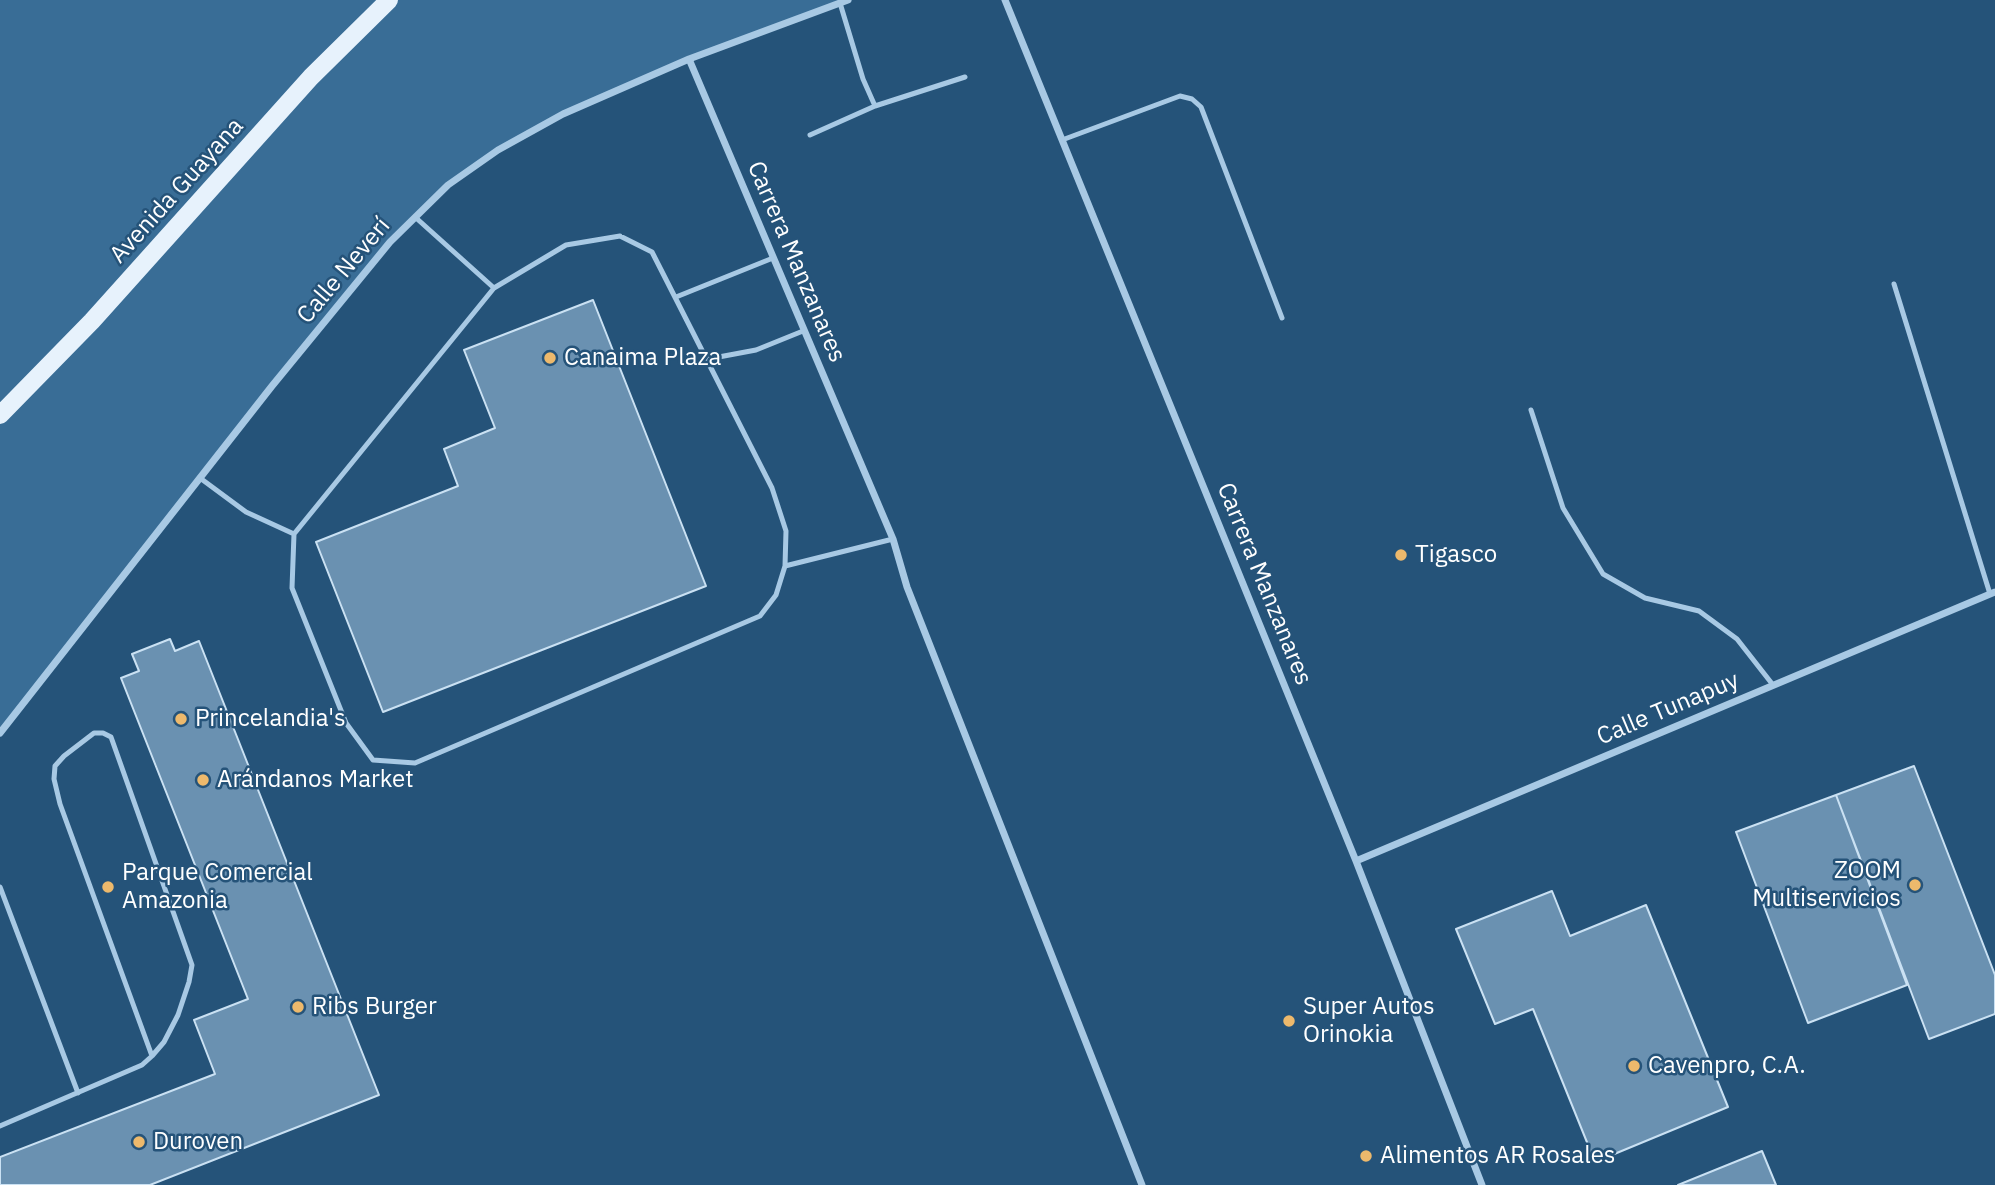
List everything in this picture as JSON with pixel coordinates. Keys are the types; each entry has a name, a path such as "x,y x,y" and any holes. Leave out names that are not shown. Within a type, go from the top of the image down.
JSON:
{"main road":[{"name":"Avenida Guayana","path":"0,415 92,321 311,77 389,0"}],"street":[{"name":"Carrera Manzanares","path":"1005,0 1356,861 1482,1185"},
{"name":"Calle Neverí","path":"0,733 390,242 448,185 498,149 563,114 689,59 844,1"},
{"name":"Carrera Manzanares","path":"689,59 892,539 907,587 1142,1185"},
{"name":"Calle Tunapuy","path":"1356,861 1993,593"}],"lane":[{"path":"844,1 863,79 875,106"},
{"path":"810,135 875,106 965,78"},
{"path":"1062,140 1180,96 1192,99 1201,107 1282,318"},
{"path":"415,217 494,288"},
{"path":"620,236 652,252 676,297 772,488 786,531 785,566 776,595 760,617 415,763 373,761 346,723 292,588 294,534 494,288 566,246 620,236"},
{"path":"676,297 773,258"},
{"path":"1894,284 1993,593"},
{"path":"708,359 756,350 803,331"},
{"path":"1531,410 1563,509 1603,574 1645,598 1699,611 1737,639 1773,685"},
{"path":"200,478 246,512 294,534"},
{"path":"785,566 892,539"},
{"path":"0,1126 142,1065 152,1056 164,1042 178,1014 189,982 192,965 111,737 94,733 55,766 54,779 152,1056"},
{"path":"0,887 78,1093"}],"shaded area":[{"path":"0,0 852,0 691,59 566,114 500,150 451,185 393,243 274,387 0,737"}],"building":[{"path":"593,300 706,586 383,712 316,542 458,486 444,449 495,428 464,350"},
{"path":"170,639 175,651 199,641 379,1095 150,1185 0,1185 0,1157 215,1074 194,1020 248,999 121,678 139,671 132,654"},
{"name":"ZOOM Multiservicios","path":"1914,766 1995,975 1995,1014 1929,1039 1836,795"},
{"path":"1836,795 1907,985 1808,1023 1736,832"},
{"name":"Cavenpro, C.A.","path":"1552,891 1570,936 1646,905 1728,1107 1595,1162 1533,1009 1495,1024 1456,929"},
{"path":"1762,1151 1776,1185 1678,1185"}],"place":[{"name":"Canaima Plaza","path":"550,358"},
{"name":"Tigasco","path":"1401,555"},
{"name":"Princelandia's","path":"181,719"},
{"name":"Arándanos Market","path":"203,780"},
{"name":"ZOOM Multiservicios","path":"1915,885"},
{"name":"Parque Comercial Amazonia","path":"108,887"},
{"name":"Ribs Burger","path":"298,1007"},
{"name":"Super Autos Orinokia","path":"1289,1021"},
{"name":"Cavenpro, C.A.","path":"1634,1066"},
{"name":"Duroven","path":"139,1142"},
{"name":"Alimentos AR Rosales","path":"1366,1156"}]}
